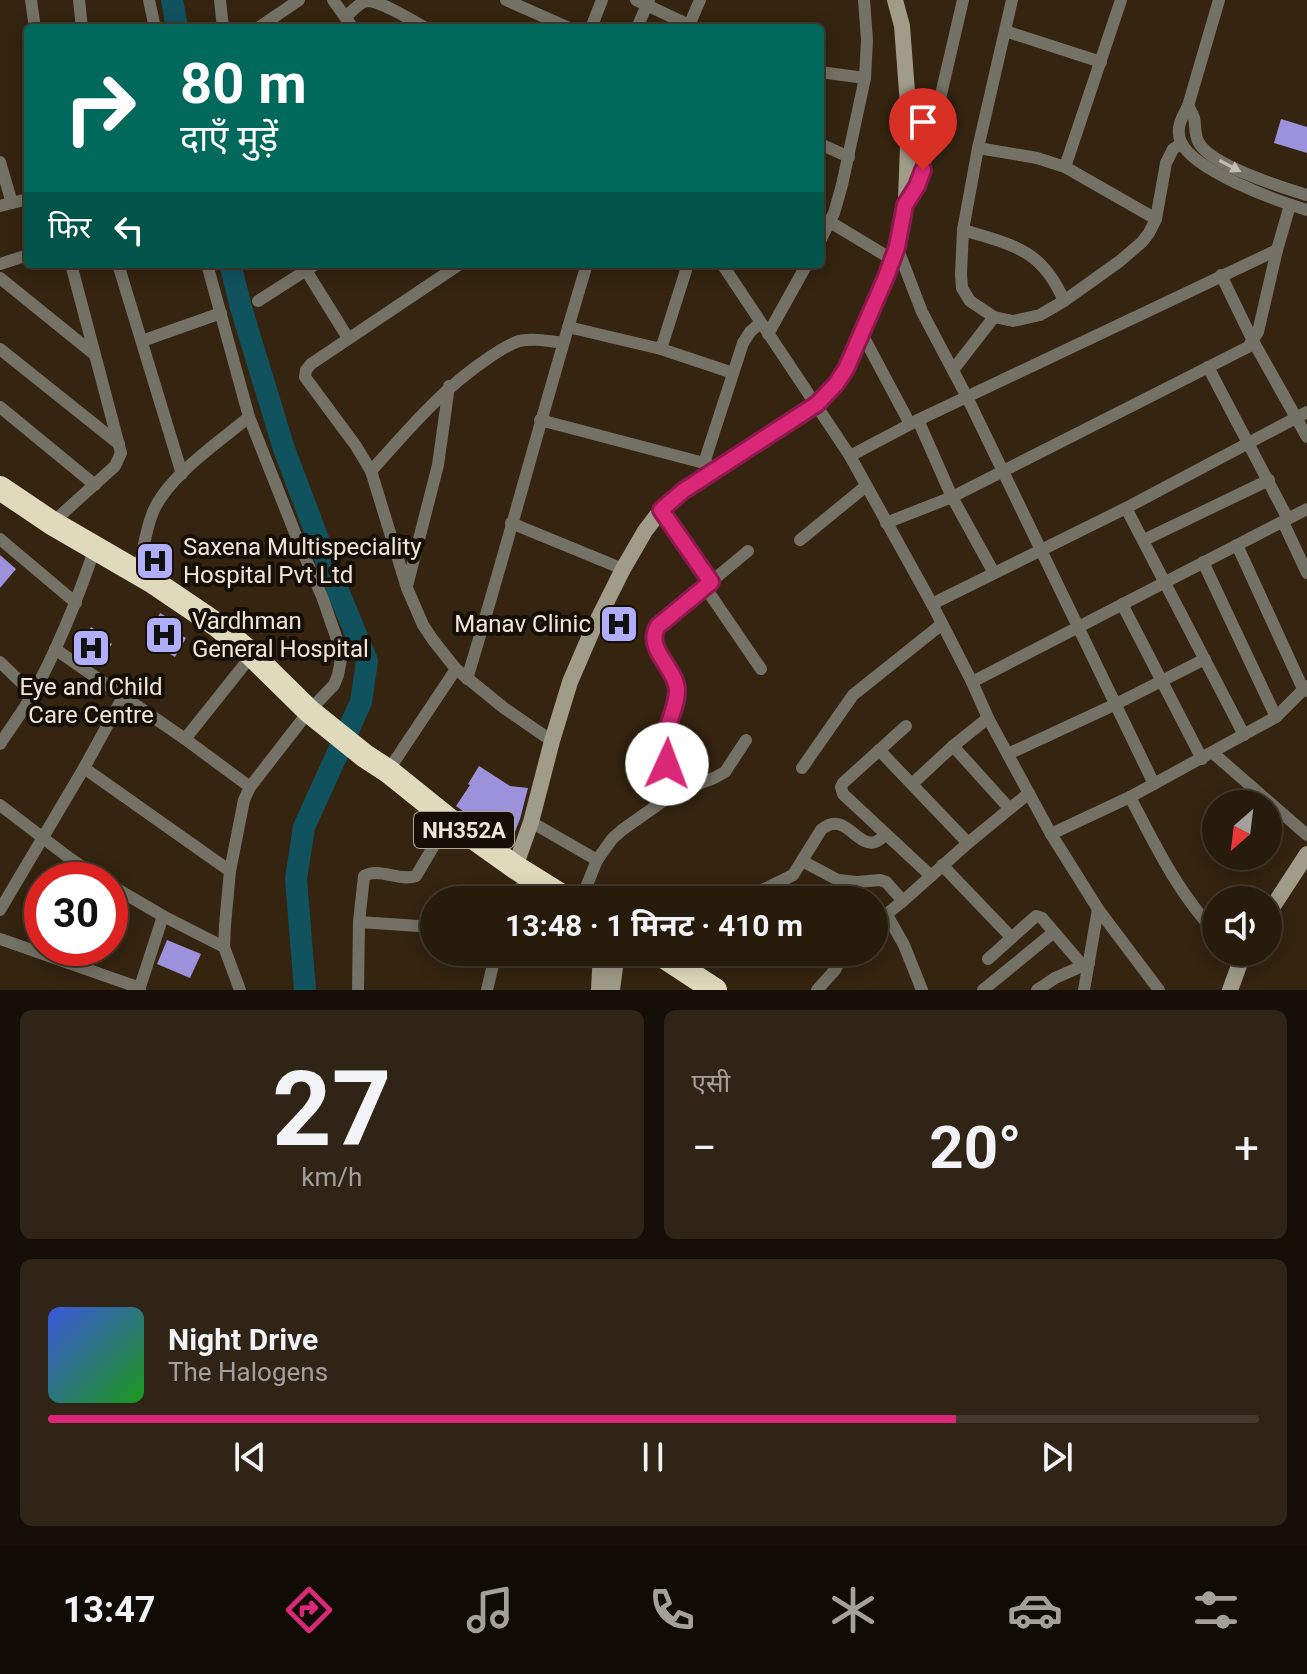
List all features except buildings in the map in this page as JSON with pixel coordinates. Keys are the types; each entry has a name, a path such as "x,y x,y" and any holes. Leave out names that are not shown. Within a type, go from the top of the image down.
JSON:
{"highway":[{"name":"NH352A","path":"0,488 217,625 315,716 365,756 449,820 546,886"},
{"path":"685,966 715,990"}],"street":[{"path":"31,0 34,24"},
{"path":"79,0 82,24"},
{"path":"149,0 154,24"},
{"path":"220,0 223,24"},
{"path":"264,24 299,0"},
{"path":"333,0 349,22 361,3 371,2 418,24"},
{"path":"506,0 560,24"},
{"path":"593,24 602,0"},
{"path":"689,24 700,0"},
{"path":"824,233 832,217 849,157 865,78 867,40 864,0"},
{"path":"518,886 531,822 570,682 592,631 645,531 661,510 711,466 817,404 846,369 862,334 895,253 905,205 909,118 902,26 895,0"},
{"path":"905,205 922,176 963,0"},
{"path":"1012,0 978,148 963,230 962,288 970,301 994,317 1013,321 1040,315 1120,261 1149,233 1156,219 1166,163 1173,149 1181,144"},
{"path":"1065,167 1121,0"},
{"path":"1219,0 1188,106 1181,119 1181,144 1206,166 1250,190 1307,210"},
{"path":"638,24 644,2 684,24"},
{"path":"1005,31 1101,62"},
{"path":"824,73 865,78"},
{"path":"1188,106 1194,117 1196,137 1211,155 1238,171 1307,195"},
{"path":"824,146 849,157"},
{"path":"978,148 1037,158 1065,167 1156,219"},
{"path":"0,162 6,205"},
{"path":"886,523 952,497 1248,347 1258,332 1290,205"},
{"path":"824,209 832,217 895,253 1154,784"},
{"path":"963,230 1008,243 1029,254 1043,265 1056,282 1064,301"},
{"path":"850,456 914,422 1277,250"},
{"path":"0,264 24,256"},
{"path":"52,523 95,485 119,460 121,453 72,268"},
{"path":"119,268 182,474"},
{"path":"208,268 249,417 323,599 342,654 334,685 315,716 250,787 244,800 230,871 224,947 240,990"},
{"path":"258,301 305,268"},
{"path":"309,268 348,338"},
{"path":"454,268 311,364 305,377 371,471 407,588 423,625 443,654 467,679 552,741"},
{"path":"467,679 586,268"},
{"path":"661,349 687,268"},
{"path":"725,268 850,456 932,604 988,718 1051,834 1098,909 1159,990"},
{"path":"711,466 733,373 746,338 764,328 804,268"},
{"path":"1221,275 1253,341 1302,414 1307,437"},
{"path":"0,278 94,354"},
{"path":"142,341 221,313"},
{"path":"953,370 994,317"},
{"path":"568,327 661,349 733,373"},
{"path":"862,334 914,422 994,573"},
{"path":"371,471 449,386 504,348 519,341 538,339 563,343"},
{"path":"0,349 120,444"},
{"path":"1208,367 1269,480 1307,573"},
{"path":"407,588 438,465 449,386"},
{"path":"0,407 95,485"},
{"path":"932,604 1126,508 1302,414"},
{"path":"138,573 152,515 162,496 182,474 249,417"},
{"path":"540,420 711,466"},
{"path":"1144,540 1269,480"},
{"path":"800,540 866,486"},
{"path":"1126,508 1244,735"},
{"path":"972,682 1307,509"},
{"path":"661,510 761,669"},
{"path":"511,523 623,569"},
{"path":"0,539 76,603"},
{"path":"1051,834 1130,797 1276,717 1306,688 1237,545"},
{"path":"0,744 33,694 55,649 76,603 95,548"},
{"path":"676,792 667,764 664,739 677,686 654,636 658,626 748,551"},
{"path":"1203,562 1276,717"},
{"path":"1122,604 1207,756 1307,835"},
{"path":"802,768 853,695 942,624"},
{"path":"55,649 250,787"},
{"path":"185,739 252,655"},
{"path":"1008,754 1205,659"},
{"path":"0,662 33,694"},
{"path":"388,771 456,669"},
{"path":"0,910 123,697"},
{"path":"912,784 988,718"},
{"path":"906,726 843,783 841,790 931,876"},
{"path":"587,886 597,860 612,839 676,792 725,772 746,740"},
{"path":"953,746 1009,808"},
{"path":"879,750 968,843"},
{"path":"84,768 230,871"},
{"path":"888,914 1029,793"},
{"path":"1130,797 1163,862 1202,916"},
{"path":"0,805 71,862"},
{"path":"358,990 359,922 364,876 371,872 407,878 416,876 449,820"},
{"path":"531,822 597,860"},
{"path":"771,886 797,870 821,830 831,823 845,827 868,842 878,841 886,834"},
{"path":"1282,892 1307,854"},
{"path":"802,861 838,880 886,882 903,901"},
{"path":"942,865 1011,937"},
{"path":"128,896 224,947"},
{"path":"1084,990 1086,964 1098,909"},
{"path":"76,966 139,989 163,916"},
{"path":"988,959 1036,916 1042,918 1086,964"},
{"path":"888,917 904,945 922,990"},
{"path":"359,922 420,926"},
{"path":"983,990 1054,932"},
{"path":"0,939 24,947"},
{"path":"1037,990 1086,964"},
{"path":"487,990 493,966"},
{"path":"599,990 600,966"},
{"path":"612,990 615,966"},
{"path":"817,990 837,966"},
{"path":"1230,990 1237,966"}],"waterway":[{"path":"172,0 176,24"},
{"path":"231,268 284,449 367,661 361,702 304,827 296,879 305,990"}],"place":[{"name":"Saxena Multispeciality Hospital Pvt Ltd","path":"155,561"},
{"name":"Manav Clinic","path":"619,624"},
{"name":"Vardhman General Hospital","path":"164,635"},
{"name":"Eye and Child Care Centre","path":"91,648"}],"route":[{"path":"667,764 664,739 677,686 656,646 655,631 711,582 661,510 683,491 817,404 836,384 846,369 886,277 897,247 905,205 923,170"}]}
